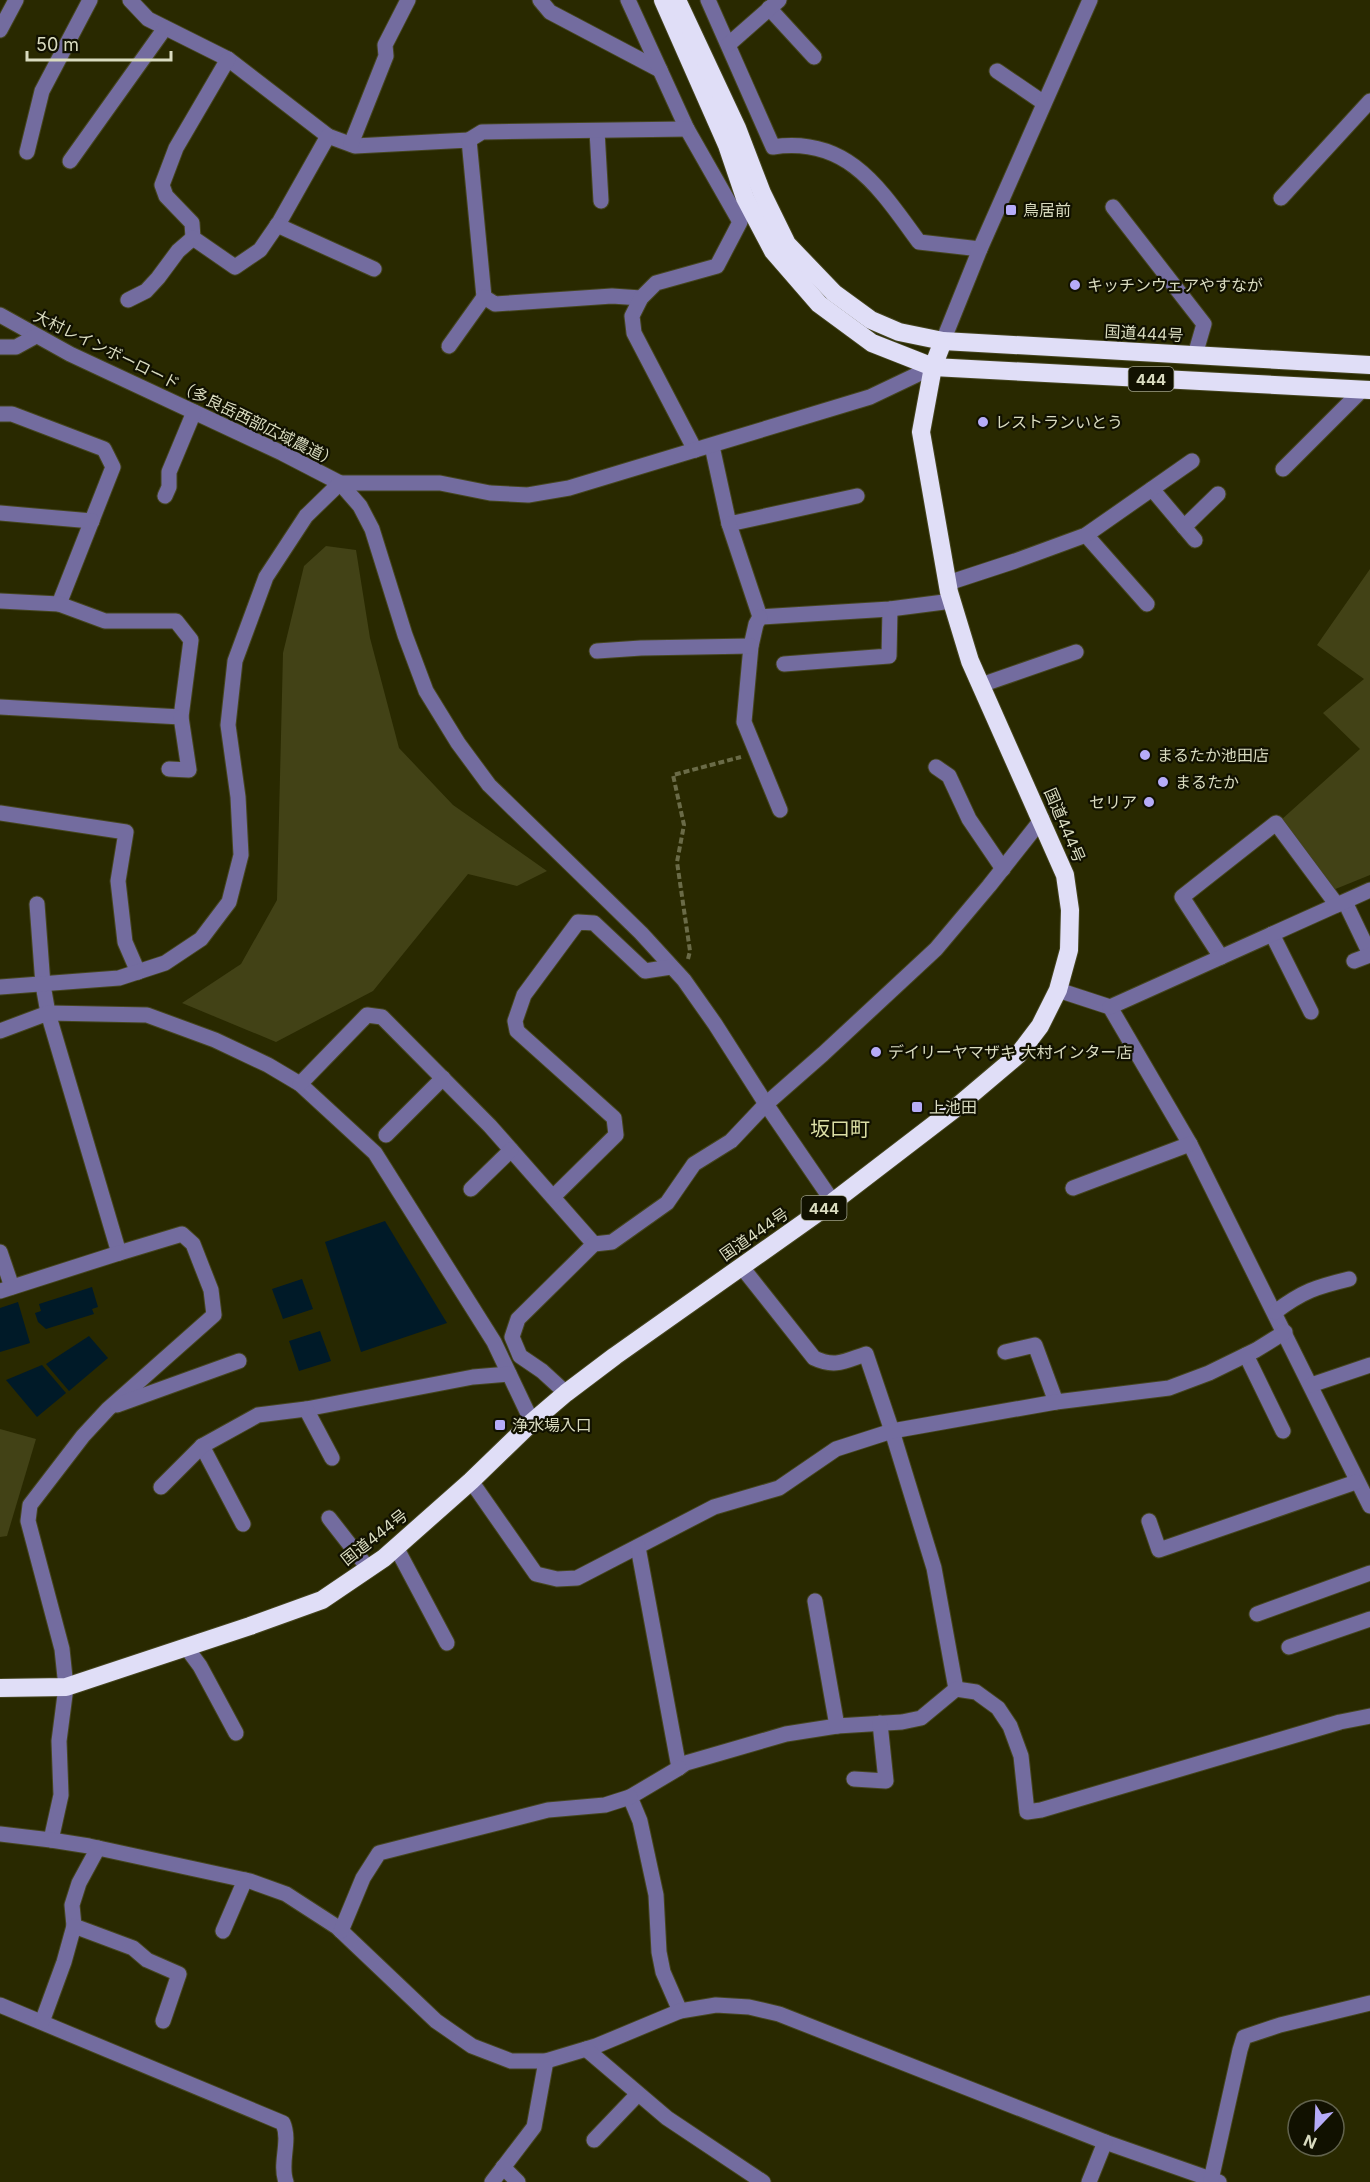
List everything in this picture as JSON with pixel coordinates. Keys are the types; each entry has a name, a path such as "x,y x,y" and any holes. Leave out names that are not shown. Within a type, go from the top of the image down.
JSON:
{"highway":[{"path":"663,0 727,145 745,198 772,251 819,304 872,343 933,367"},
{"path":"677,0 737,128 762,193 787,244 834,293 871,320 899,332 943,341"},
{"name":"国道444号","path":"0,1688 66,1687 322,1600 396,1547 566,1393 833,1202 953,1110 1018,1055 1040,1026 1058,990 1068,950 1070,910 1065,875 970,661 950,592 921,432 933,367 943,341 1370,365"},
{"name":"444","path":"933,367 1366,390"}],"street":[{"path":"0,30 16,0"},
{"path":"27,152 42,92 90,0"},
{"path":"130,0 148,19 228,60 328,136 355,146 469,140 482,132 687,129"},
{"path":"351,144 386,56 385,45 408,0"},
{"path":"540,0 550,12 660,70"},
{"path":"628,0 687,129 740,222 717,266 656,283 641,298 632,316 634,333 695,450"},
{"path":"708,0 773,147 791,145 818,149 837,155 877,185 919,242 980,249"},
{"path":"943,341 980,249 1090,0"},
{"path":"729,44 774,4 814,57"},
{"path":"70,161 165,28"},
{"path":"193,238 192,223 165,196 162,185 176,148 228,60"},
{"path":"997,71 1044,103"},
{"path":"1281,198 1370,101"},
{"path":"597,131 601,201"},
{"path":"193,238 235,267 260,250 328,136"},
{"path":"448,346 484,297 469,140"},
{"path":"1113,207 1204,324 1195,355"},
{"path":"277,225 374,269"},
{"path":"128,300 146,291 178,251 193,238"},
{"path":"484,297 495,304 612,296 641,298"},
{"name":"大村レインボーロード（多良岳西部広域農道）","path":"0,315 70,354 340,483 360,506 372,529 405,635 426,691 458,743 489,785 641,933 684,980 716,1024 766,1104 833,1202"},
{"path":"0,346 16,347 36,336"},
{"path":"0,987 120,978 165,963 201,939 229,902 241,855 238,797 228,726 235,661 266,577 306,516 340,483 440,483 490,493 528,495 569,488 870,397 933,367"},
{"path":"1283,469 1366,390"},
{"path":"165,496 169,487 169,471 194,412"},
{"path":"0,414 12,414 104,449 113,467 59,604"},
{"path":"712,446 729,524 760,617 751,646 744,722 780,810"},
{"path":"760,617 890,609 950,592 1015,561 1086,535 1192,461"},
{"path":"1152,489 1195,540"},
{"path":"1184,527 1218,495"},
{"path":"729,524 857,496"},
{"path":"0,513 92,521"},
{"path":"1086,535 1147,604"},
{"path":"0,601 59,604 105,621 176,621 191,640 181,717 189,770 169,769"},
{"path":"784,664 889,656 890,609"},
{"path":"597,651 751,646"},
{"path":"981,685 1076,652"},
{"path":"0,706 181,717"},
{"path":"936,768 950,776 969,819 1003,869"},
{"path":"0,813 126,832 118,882 125,942 138,972"},
{"path":"566,1393 542,1371 520,1356 512,1337 518,1318 594,1244 612,1242 667,1203 694,1164 730,1141 766,1104 936,949 1042,819"},
{"path":"1221,957 1182,897 1276,823 1341,903 1370,954 1354,961"},
{"path":"1110,1007 1370,890"},
{"path":"37,904 43,985 48,1013 119,1253"},
{"path":"553,1197 616,1135 614,1118 517,1031 515,1021 524,995 578,922 594,923 645,971 671,967"},
{"path":"1272,934 1311,1012"},
{"path":"1058,990 1110,1007 1190,1144 1285,1332 1356,1482 1370,1506"},
{"path":"0,1031 48,1013 147,1015 215,1040 268,1065 300,1084 375,1153 494,1342 532,1422"},
{"path":"300,1084 367,1015 382,1017 511,1150 594,1244"},
{"path":"386,1135 443,1078"},
{"path":"1073,1188 1190,1144"},
{"path":"471,1189 511,1150"},
{"path":"0,1252 6,1289 182,1234 193,1244 211,1290 214,1315 108,1408 82,1436 30,1505 28,1521 62,1649 66,1687 59,1741 62,1795 51,1840"},
{"path":"741,1266 814,1358 827,1364 837,1364 866,1354 934,1568 956,1689"},
{"path":"1275,1312 1297,1295 1313,1288 1349,1279"},
{"path":"471,1481 536,1574 557,1579 577,1578 714,1507 779,1488 836,1449 892,1431 1056,1402 1170,1388 1246,1355 1285,1332"},
{"path":"1005,1352 1035,1345 1056,1402"},
{"path":"1246,1355 1282,1431"},
{"path":"108,1408 238,1361"},
{"path":"1311,1385 1370,1365"},
{"path":"161,1487 202,1446 258,1415 306,1409 473,1377 509,1374"},
{"path":"306,1409 332,1458"},
{"path":"202,1446 243,1524"},
{"path":"1149,1521 1159,1550 1356,1482"},
{"path":"328,1518 368,1568"},
{"path":"638,1546 679,1768"},
{"path":"396,1547 447,1643"},
{"path":"1257,1614 1370,1574"},
{"path":"815,1601 837,1726"},
{"path":"1289,1647 1370,1619"},
{"path":"186,1647 200,1666 236,1734"},
{"path":"341,1931 363,1878 379,1853 548,1810 605,1805 630,1797 686,1763 786,1734 837,1726 921,1718 956,1689 976,1692 998,1708 1010,1726 1021,1756 1027,1812 1135,1784 1340,1722 1370,1716"},
{"path":"854,1779 886,1781 880,1723"},
{"path":"630,1797 640,1821 656,1895 659,1952 663,1972 680,2011"},
{"path":"0,1834 98,1848 245,1880 286,1894 341,1931 436,2021 472,2046 511,2061 546,2061 586,2049 680,2011 716,2005 749,2007 779,2014 1105,2142 1215,2181 1244,2037 1280,2025 1370,2002"},
{"path":"42,2022 64,1962 74,1926 72,1905 79,1883 98,1848"},
{"path":"223,1931 245,1880"},
{"path":"74,1926 133,1948 147,1960 179,1974 163,2021"},
{"path":"0,2005 284,2124 286,2131 283,2173 286,2182"},
{"path":"586,2049 667,2118 763,2182"},
{"path":"492,2182 534,2127 546,2061"},
{"path":"594,2140 638,2094"},
{"path":"1089,2182 1105,2142"},
{"path":"503,2167 518,2182"}],"path":[{"path":"684,980 690,951 677,862 684,825 673,775 756,753"}],"shaded area":[{"path":"326,546 356,550 370,638 399,748 453,805 547,871 517,886 468,874 373,991 276,1042 182,1003 241,964 277,900 283,653 304,566"},
{"path":"1370,569 1370,875 1333,890 1281,820 1360,749 1323,713 1364,679 1317,645"},
{"path":"0,1429 36,1439 7,1536 0,1537"}],"water":[{"path":"385,1221 447,1323 361,1352 325,1242"},
{"path":"302,1279 313,1309 283,1319 272,1289"},
{"path":"92,1287 98,1307 92,1309 94,1314 46,1329 38,1322 35,1313 41,1311 39,1304"},
{"path":"18,1302 30,1343 0,1352 0,1308"},
{"path":"320,1331 331,1361 299,1371 289,1341"},
{"path":"89,1336 108,1358 69,1391 46,1364"},
{"path":"42,1365 66,1393 37,1417 6,1380"}],"place":[{"name":"鳥居前","path":"1011,210"},
{"name":"キッチンウェアやすなが","path":"1075,285"},
{"name":"レストランいとう","path":"983,422"},
{"name":"まるたか池田店","path":"1145,755"},
{"name":"まるたか","path":"1163,782"},
{"name":"セリア","path":"1149,802"},
{"name":"デイリーヤマザキ 大村インター店","path":"876,1052"},
{"name":"上池田","path":"917,1107"},
{"name":"浄水場入口","path":"500,1425"}],"district":[{"name":"坂口町","path":"840,1129"}]}
